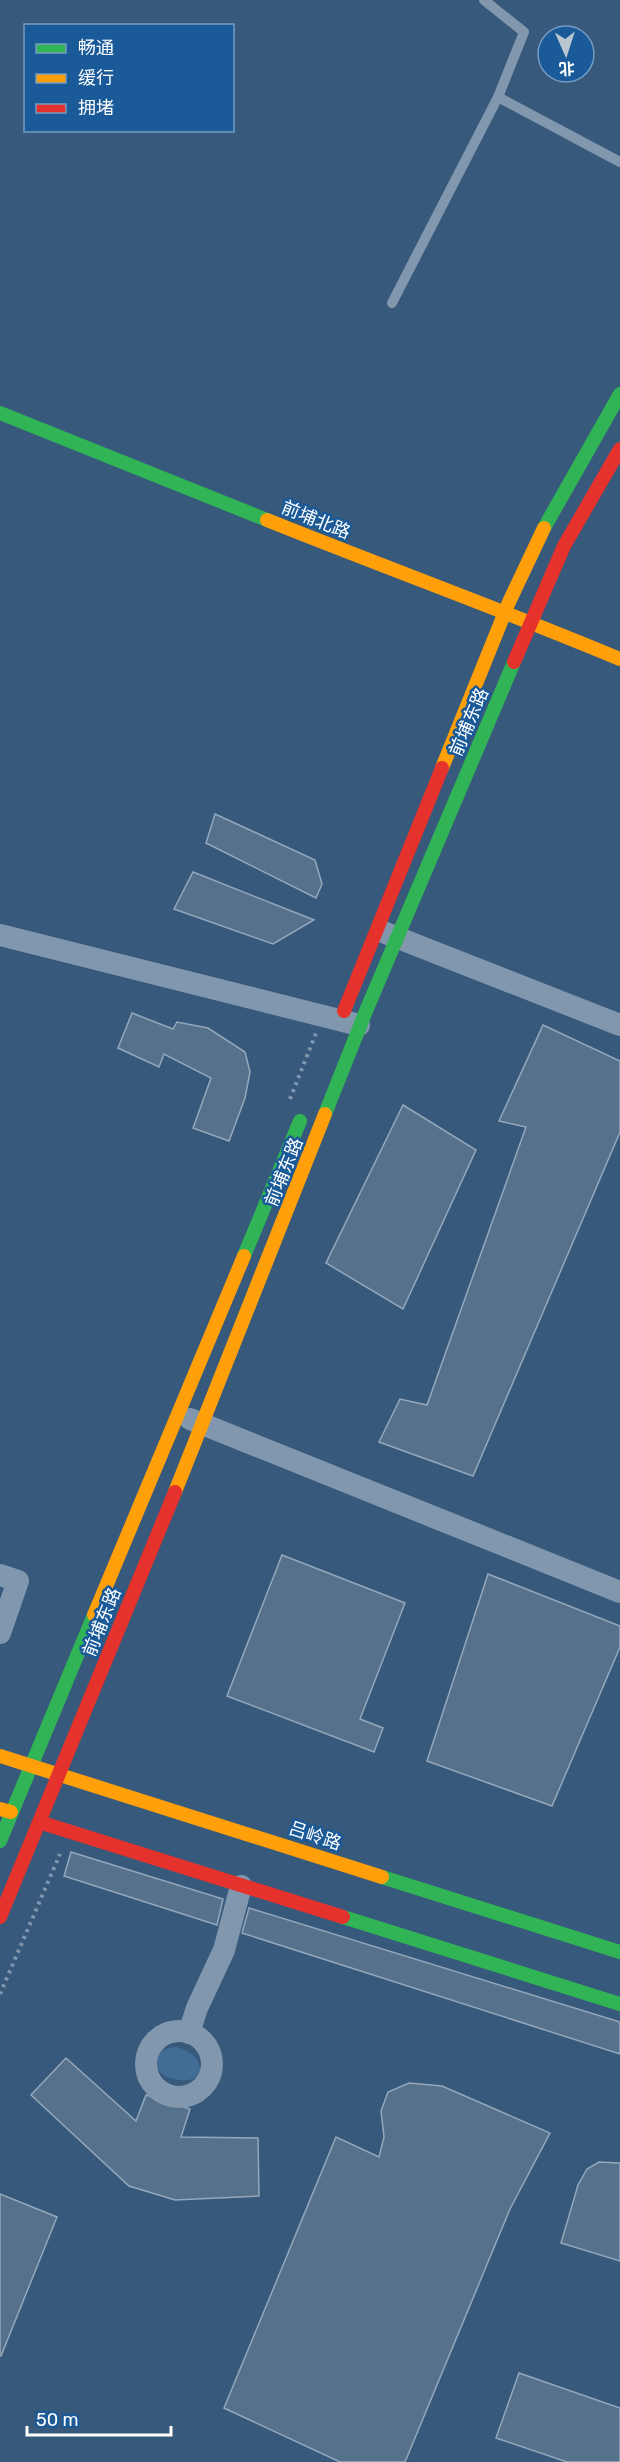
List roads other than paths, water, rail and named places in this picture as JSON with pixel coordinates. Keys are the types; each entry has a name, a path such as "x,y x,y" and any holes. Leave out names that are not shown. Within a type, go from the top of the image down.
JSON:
{"main road":[{"name":"前埔东路","path":"0,1917 203,1424 340,1023 505,611 538,538 620,394"},
{"name":"前埔北路","path":"0,413 412,578 505,611 620,659"},
{"name":"前埔东路","path":"340,1023 398,938 564,546 620,449"},
{"name":"前埔东路","path":"0,1841 6,1810 31,1765 307,1103"},
{"name":"吕岭路","path":"0,1756 620,1952"},
{"path":"6,1810 69,1832 620,2004"}],"street":[{"path":"376,929 620,1025"},
{"path":"0,935 340,1023"},
{"path":"178,1414 620,1592"},
{"path":"0,1575 18,1581 0,1633"},
{"path":"189,2032 197,2008 224,1950 241,1886"}],"lane":[{"path":"392,303 498,97 524,32 484,0"},
{"path":"498,97 620,162"}],"water":[{"path":"176,2047 191,2053 199,2065 200,2076 194,2079 179,2080 160,2072 153,2060 163,2050"}]}
